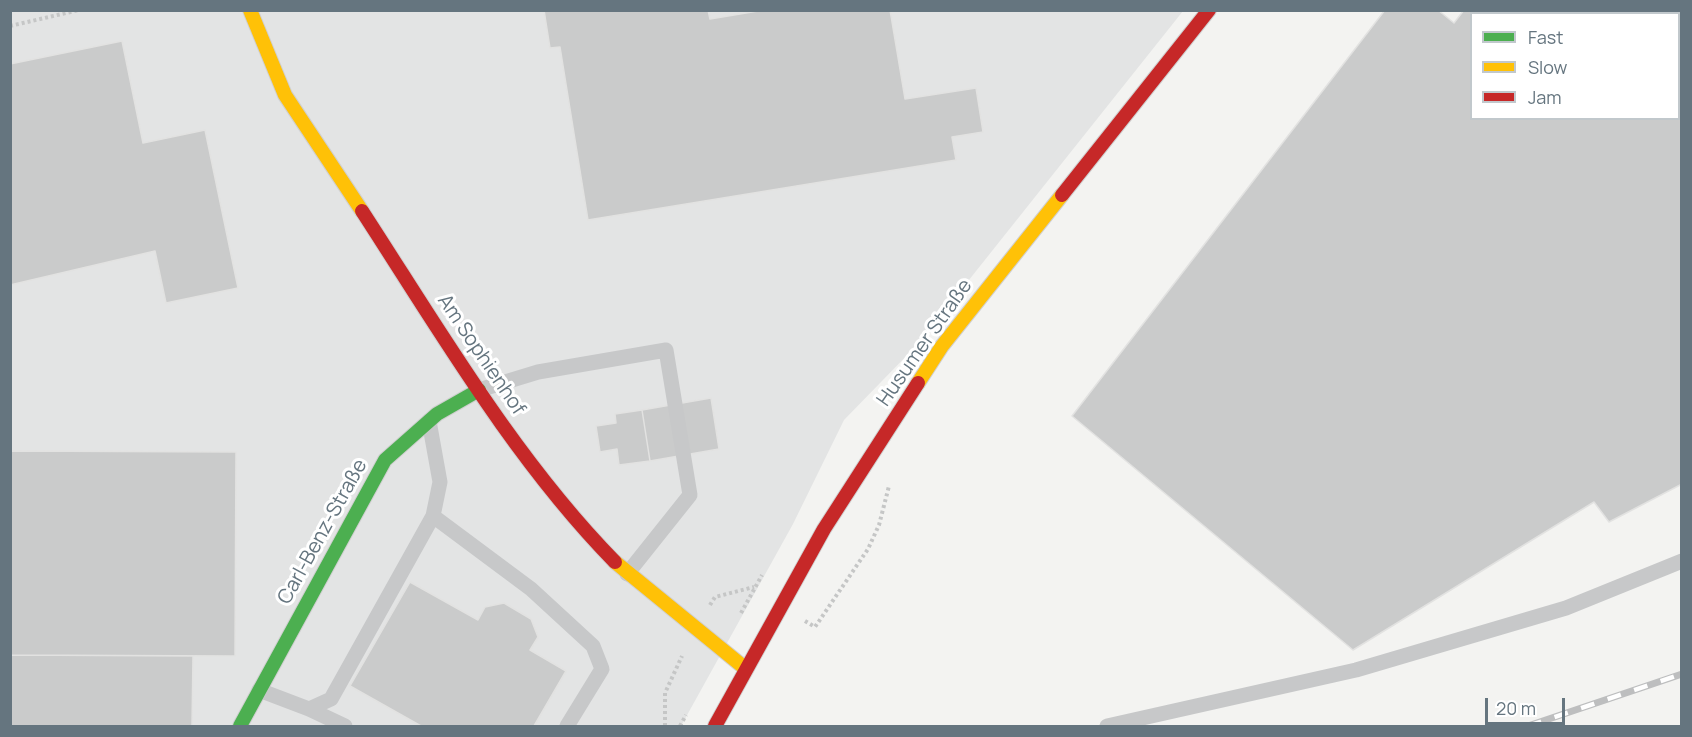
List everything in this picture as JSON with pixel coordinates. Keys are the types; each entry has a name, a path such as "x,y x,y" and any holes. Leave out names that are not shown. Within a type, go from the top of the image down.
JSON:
{"street":[{"name":"Am Sophienhof","path":"250,10 285,94 479,390 577,523 627,574 746,669"},
{"name":"Husumer Straße","path":"715,726 824,528 942,346 1209,10"},
{"name":"Carl-Benz-Straße","path":"240,726 385,460 429,421 479,390"}],"lane":[{"path":"479,390 538,372 666,350 690,495 627,574"},
{"path":"309,709 331,699 433,516 440,482 429,421"},
{"path":"433,516 531,589 593,646 602,669 567,726"},
{"path":"1107,726 1356,670 1566,608 1682,561"},
{"path":"260,690 345,726"}],"path":[{"path":"10,26 79,10"}],"shaded area":[{"path":"10,11 1183,11 918,344 844,420 793,524 681,726 11,726"}],"building":[{"path":"544,10 708,10 710,19 764,10 890,10 905,99 976,88 983,132 952,137 956,160 588,220 560,47 550,48"},
{"path":"1385,10 1438,10 1454,23 1464,10 1682,10 1682,484 1609,522 1594,502 1353,650 1072,416"},
{"path":"122,41 143,143 205,130 238,288 166,303 155,251 10,285 10,64"},
{"path":"711,398 719,449 650,461 642,410"},
{"path":"642,410 650,461 619,465 617,449 600,452 596,426 616,423 615,414"},
{"path":"10,451 236,452 235,656 10,655"},
{"path":"410,582 478,620 485,607 504,603 531,619 538,637 530,650 566,671 534,726 421,726 350,686"},
{"path":"10,655 193,656 192,726 10,726"}],"railway":[{"path":"1528,726 1682,674"}],"traffic: fast":[{"path":"240,726 385,460 437,414 479,390"}],"traffic: slow":[{"path":"250,10 285,95 362,211"},
{"path":"918,383 942,346 1062,195"},
{"path":"615,562 746,669"}],"traffic: jam":[{"path":"1062,195 1209,10"},
{"path":"362,211 450,348 512,438 544,481 615,562"},
{"path":"715,726 824,529 918,383"}]}
